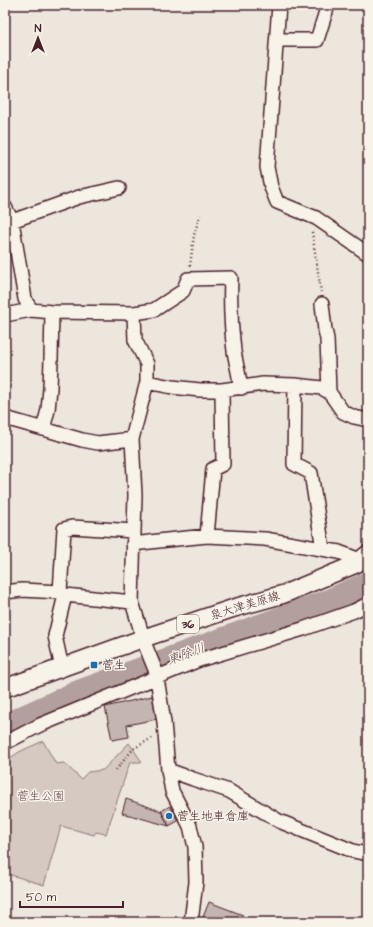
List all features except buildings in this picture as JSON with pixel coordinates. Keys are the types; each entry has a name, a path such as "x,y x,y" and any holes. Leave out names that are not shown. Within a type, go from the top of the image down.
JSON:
{"main road":[{"name":"泉大津美原線","path":"5,688 62,668 145,643 234,608 284,594 341,571 356,564 364,557"}],"street":[{"path":"279,5 267,167 271,187 277,202 316,218 368,254"},
{"path":"277,40 317,40 328,5"},
{"path":"12,221 79,197 118,188"},
{"path":"5,206 12,221 25,299 31,310"},
{"path":"5,315 31,310 52,312 134,313 154,310 183,291 188,279 231,278 231,324 234,351 241,388"},
{"path":"322,304 324,330 327,339 330,392 343,412 354,418 368,420"},
{"path":"43,429 48,410 50,388 52,360 52,312"},
{"path":"134,313 135,340 147,364 147,382 132,438 135,496 132,602 157,675 165,731 168,770 172,791 190,826 195,847 196,882 191,922"},
{"path":"147,382 172,387 200,390 222,390 263,384 322,388 330,392"},
{"path":"295,385 294,464 312,473 323,549"},
{"path":"207,536 213,469 223,464 222,390"},
{"path":"5,418 82,440 98,443 132,438"},
{"path":"62,668 56,636 63,593 64,529 72,527 134,531"},
{"path":"134,544 207,536 265,539 364,557"},
{"path":"5,592 22,590 63,593 132,602"},
{"path":"5,743 40,725 157,675 199,660 303,629 354,611 368,604"},
{"path":"168,770 193,780 229,791 279,821 353,851 368,854"}],"path":[{"path":"188,279 194,235 200,215"},
{"path":"309,215 322,304"},
{"path":"116,770 133,750 165,731"}],"green space":[{"name":"菅生公園","path":"43,741 56,764 64,763 81,779 88,772 103,770 129,743 142,762 130,762 106,834 96,832 94,835 61,826 44,885 11,875 5,870 5,761 21,751"}],"waterway":[{"name":"東除川","path":"5,726 80,692 330,601 368,584"}],"place":[{"name":"菅生","path":"94,665"},
{"name":"菅生地車倉庫","path":"169,816"}]}
